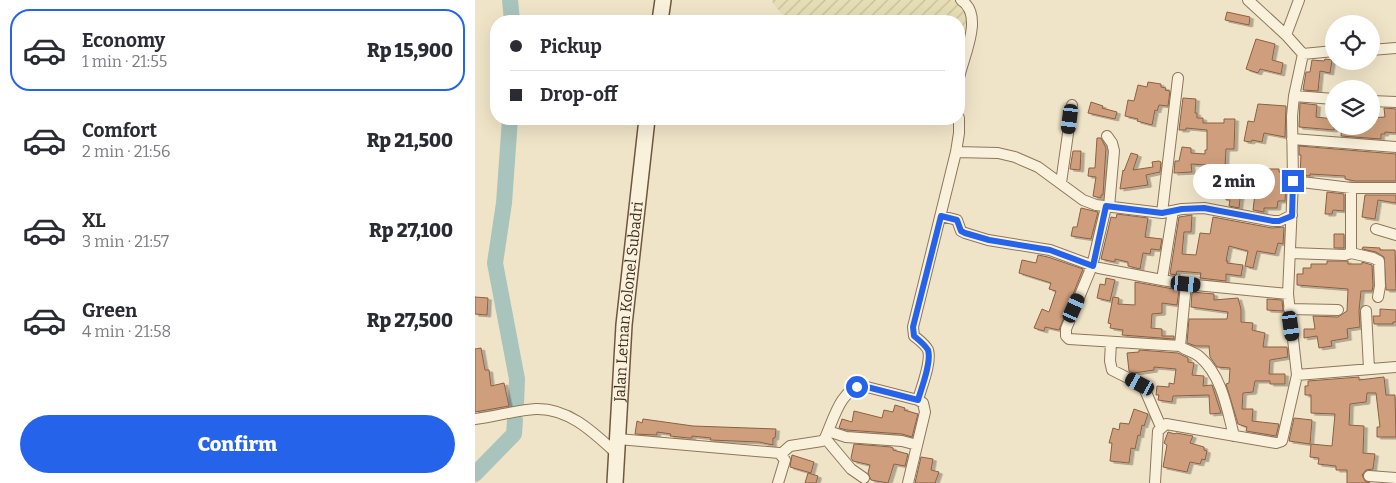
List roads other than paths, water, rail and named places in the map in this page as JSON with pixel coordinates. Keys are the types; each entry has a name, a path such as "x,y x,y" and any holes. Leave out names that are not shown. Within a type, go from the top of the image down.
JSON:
{"main road":[{"path":"661,15 663,0"},
{"name":"Jalan Letnan Kolonel Subadri","path":"615,483 624,324 646,125"}],"street":[{"path":"961,0 969,7 973,22 965,54"},
{"path":"1248,0 1286,35 1303,54"},
{"path":"1286,35 1299,0"},
{"path":"1380,49 1396,48"},
{"path":"1303,54 1325,52"},
{"path":"1155,483 1157,439 1158,430 1161,426 1170,424 1276,443 1282,441 1297,375 1288,294 1291,253 1294,96 1303,54"},
{"path":"1162,280 1178,78"},
{"path":"1294,96 1325,98"},
{"path":"1380,101 1396,102"},
{"path":"1061,183 1072,105"},
{"path":"918,400 928,365 928,351 914,336 913,327 957,152 959,125"},
{"path":"1107,136 1114,151 1107,207 1093,266 1065,334 1069,339 1180,346 1190,350 1205,362 1218,381 1234,436"},
{"path":"1292,139 1396,147"},
{"path":"957,152 998,153 1015,157 1038,167 1088,203 1107,207 1167,212 1204,208 1273,221 1279,221 1292,216"},
{"path":"1293,181 1351,188 1396,188"},
{"path":"1351,188 1351,253"},
{"path":"941,216 957,220 961,231 965,233 997,241 1050,250 1093,266 1186,284 1288,294"},
{"path":"1376,229 1396,235"},
{"path":"1291,253 1345,256 1351,253 1379,261 1380,286 1378,297"},
{"path":"1180,346 1186,284"},
{"path":"1289,309 1337,310"},
{"path":"1366,311 1369,369"},
{"path":"1111,342 1110,362 1112,370 1140,384 1145,390 1161,426"},
{"path":"1297,375 1396,367"},
{"path":"475,419 538,409 567,416 617,446 781,454 790,446 822,441 844,396 849,391 863,386 918,400 923,403 925,412 908,483"},
{"path":"827,434 902,441 917,446"},
{"path":"827,434 851,469 865,478"},
{"path":"777,483 784,463 781,454"},
{"path":"1369,476 1396,478"}],"waterway":[{"path":"510,0 511,15"},
{"path":"510,125 504,203 495,263 517,379 516,405"},
{"path":"475,474 514,434 515,420"}]}
